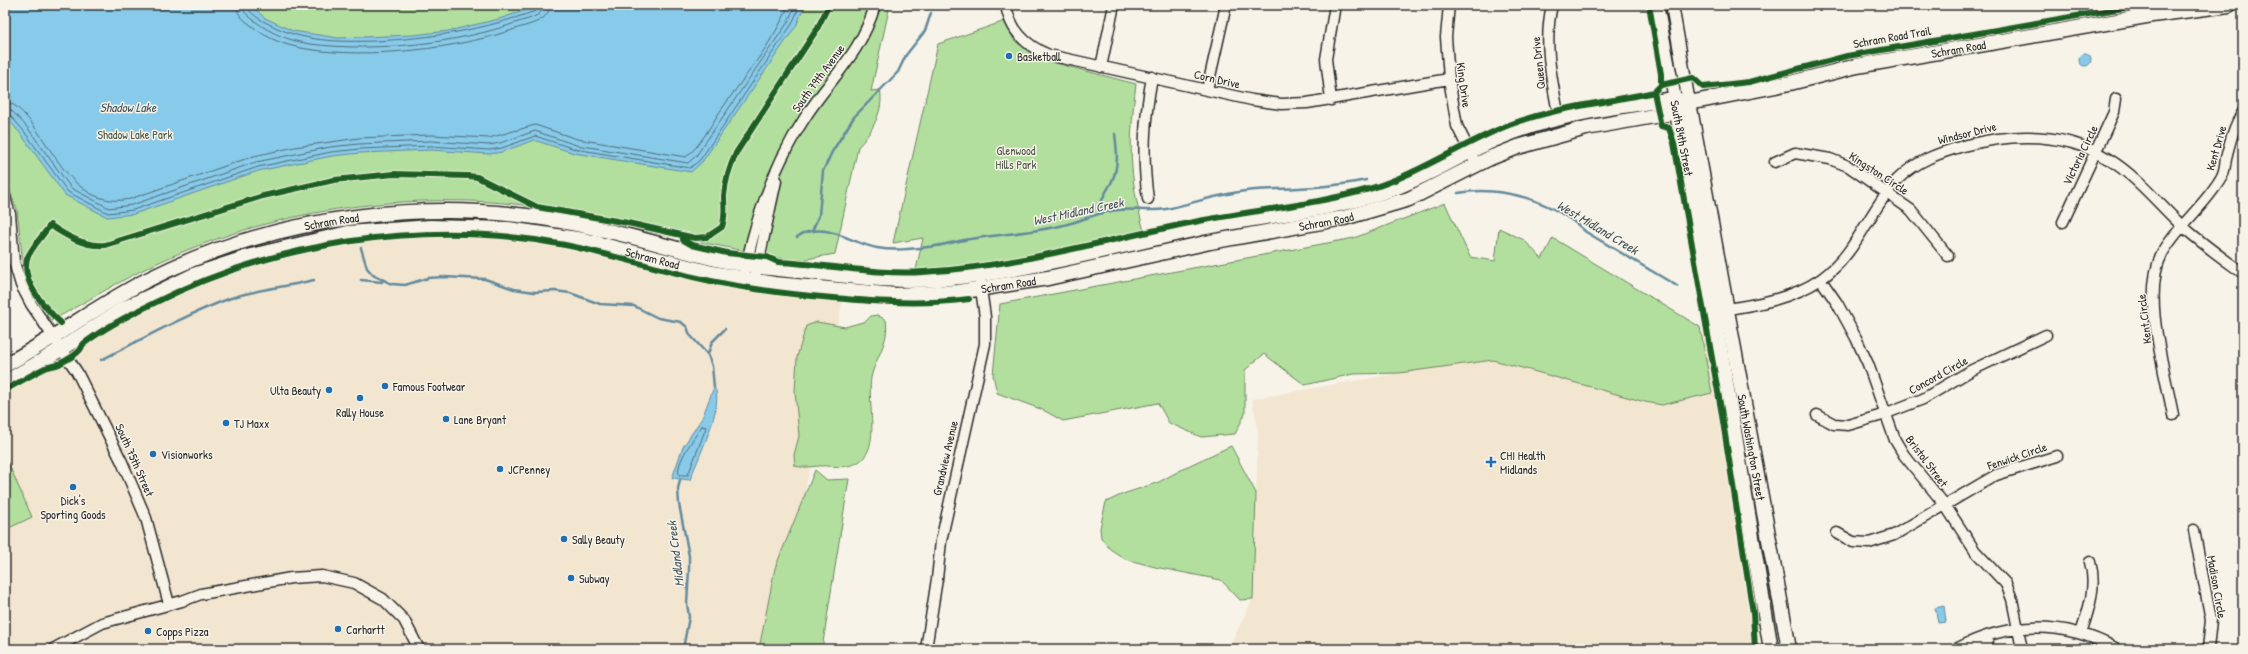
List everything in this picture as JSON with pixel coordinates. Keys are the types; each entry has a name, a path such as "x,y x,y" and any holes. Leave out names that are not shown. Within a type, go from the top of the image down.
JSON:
{"main road":[{"name":"Schram Road","path":"5,382 123,309 194,276 277,248 341,234 376,230 456,226 532,232 584,240 712,273 749,280 901,295 934,294 981,289 1048,278 1210,242 1344,218 1409,199 1518,146 1560,134 1689,103 1790,83 1857,66 2152,15 2228,5"},
{"name":"South 84th Street","path":"1689,103 1709,247"},
{"name":"Schram Road","path":"5,365 144,282 225,249 312,225 396,213 482,212 547,218 597,228 752,266 905,281 979,274 1037,265 1208,227 1353,201 1407,184 1513,132 1559,118 1676,106"},
{"name":"South 84th Street","path":"1676,106 1709,247"},
{"name":"South Washington Street","path":"1709,247 1720,310 1771,649"},
{"name":"South Washington Street","path":"1720,310 1789,649"}],"street":[{"name":"South 79th Avenue","path":"749,280 780,165 806,116 846,64 864,36 875,5"},
{"name":"Corn Drive","path":"1006,5 1010,21 1029,45 1049,55 1207,90 1281,104 1331,100 1449,79"},
{"path":"1101,67 1114,5"},
{"path":"1207,90 1226,5"},
{"path":"1331,100 1326,60 1335,5"},
{"name":"King Drive","path":"1450,5 1446,37 1449,79 1457,126 1477,165"},
{"name":"Queen Drive","path":"1552,5 1548,27 1548,48 1559,118"},
{"name":"South 84th Street","path":"1657,5 1676,106"},
{"name":"South 84th Street","path":"1672,5 1689,103"},
{"path":"1148,199 1144,170 1144,122 1152,78"},
{"name":"Victoria Circle","path":"2063,222 2114,112 2116,99"},
{"name":"Kent Drive","path":"2183,227 2209,197 2223,176 2234,130 2243,112"},
{"name":"Windsor Drive","path":"1720,310 1788,297 1821,280 1840,262 1852,247 1887,192 1899,178 1916,165 1934,155 1981,141 2007,137 2035,136 2074,144 2110,159 2136,179 2183,227 2243,273"},
{"name":"Kingston Circle","path":"1774,162 1795,153 1830,159 1848,166 1887,192 1916,215 1948,256"},
{"name":"South 75th Street","path":"5,198 10,214 12,250 19,278 26,295 62,348 96,407 141,505 150,530 169,604"},
{"name":"Kent Circle","path":"2173,415 2154,316 2154,272 2162,254 2183,227"},
{"name":"Grandview Avenue","path":"926,649 937,579 941,541 985,344 985,317 979,274"},
{"name":"Bristol Street","path":"1821,280 1837,303 1856,338 1868,364 1884,414 1895,440 1904,455 1945,506 1975,551 2006,584 2012,599 2022,649"},
{"name":"Concord Circle","path":"1817,415 1834,424 1848,424 1884,414 1923,400 1970,371 2046,335"},
{"name":"Fenwick Circle","path":"1837,533 1853,542 1869,543 1894,535 1996,475 2057,456"},
{"name":"Madison Circle","path":"2194,530 2210,620 2208,649"},
{"path":"2081,633 2094,585 2094,574 2090,562"},
{"path":"53,649 116,618 185,600 195,601 206,598 218,591 309,576 344,580 375,593 391,606 409,628 419,649"},
{"path":"1956,649 2001,631 2043,627 2081,633 2116,649"},
{"path":"1974,649 1997,636 2018,629"},
{"path":"59,649 77,636"}],"shaded area":[{"path":"470,235 563,245 742,288 843,299 782,610 788,649 5,649 5,390 47,367 122,319 185,288 250,264 311,249 356,241 413,236"},
{"name":"CHI Health Midlands","path":"1675,324 1678,336 1705,332 1754,649 1228,649 1253,599 1258,431 1252,399"}],"green space":[{"name":"Shadow Lake Park","path":"5,5 890,5 871,91 880,90 881,97 879,113 868,135 858,147 835,254 795,261 590,220 528,210 524,205 477,201 430,201 382,204 335,209 289,218 243,230 198,246 155,264 116,284 51,321 31,290 24,273 17,209 5,179"},
{"name":"Glenwood Hills Park","path":"1005,21 1014,40 1036,58 1136,84 1132,123 1131,158 1135,192 1144,231 1002,260 945,268 916,270 923,238 893,243 938,44"},
{"path":"1445,203 1470,257 1495,261 1499,228 1524,240 1542,259 1553,238 1700,327 1712,393 1662,405 1645,402 1493,360 1399,373 1353,374 1305,385 1264,354 1245,370 1245,414 1235,434 1201,437 1169,423 1158,403 1063,421 1043,410 997,393 993,375 1000,304 1354,238"},
{"path":"877,315 886,320 887,328 884,343 871,378 870,392 872,423 868,451 861,461 848,466 795,466 794,455 799,436 795,391 797,357 806,326 817,322 845,327 866,321 871,316"},
{"path":"1231,446 1256,493 1253,599 1240,600 1221,580 1155,567 1125,559 1110,549 1101,538 1100,528 1106,502 1123,494 1159,482 1190,465"},
{"path":"5,456 32,517 5,530"},
{"path":"815,470 827,480 849,479 822,649 759,649 775,568"}],"water":[{"name":"Shadow Lake","path":"5,5 250,5 265,18 293,31 338,38 413,35 448,31 499,19 541,5 805,5 796,26 702,162 691,172 574,153 534,140 502,152 489,154 431,150 360,153 332,156 258,171 134,214 107,217 65,195 20,133 5,116"},
{"path":"2087,54 2090,55 2090,65 2083,66 2080,65 2079,58 2080,55"},
{"path":"714,387 717,395 713,419 690,480 672,478 683,447 702,418"},
{"path":"1944,606 1946,622 1938,623 1935,608"}],"waterway":[{"path":"813,229 819,215 823,171 832,152 854,117 898,72 906,55 925,31 931,13"},
{"path":"1100,213 1102,200 1116,170 1117,152 1115,134"},
{"name":"West Midland Creek","path":"797,237 807,232 817,230 827,231 883,249 896,250 939,246 982,237 1046,229 1071,223 1100,213 1112,211 1160,210 1243,191 1324,186 1366,180"},
{"name":"West Midland Creek","path":"1458,193 1492,191 1526,198 1543,204 1573,221 1586,232 1677,286"},
{"name":"Midland Creek","path":"361,248 367,268 373,275 392,284 405,285 428,278 444,277 485,279 514,289 534,292 555,291 570,293 600,304 634,306 658,318 681,322 687,327 690,335 708,355 712,366 714,387"},
{"path":"101,360 181,319 231,298 252,292 314,280"},
{"path":"361,280 382,282"},
{"name":"West Midland Creek","path":"708,354 712,342 725,329"},
{"name":"Midland Creek","path":"680,480 678,489 679,504 689,556 687,603 689,617 683,649"}],"cycle path":[{"path":"61,323 36,295 31,286 26,268 27,259 34,246 50,225 76,240 90,244 105,245 263,196 334,180 394,174 477,177 537,207 628,223 695,238 707,237 722,227 725,185 736,153 817,29 829,5"},
{"path":"1649,5 1661,74 1661,85"},
{"name":"Schram Road Trail","path":"1654,92 1661,85 1693,78 1703,87 1749,82 1847,56 2140,5"},
{"path":"1654,92 1661,126 1669,128 1674,143 1721,409 1753,613 1755,649"},
{"path":"683,236 683,240 692,245 727,253 767,257 778,262 868,271 905,273 923,272 993,264 1062,251 1199,221 1348,195 1387,183 1509,125 1545,114 1654,92"},
{"path":"5,390 45,368 57,365 70,358 78,352 84,343 135,312 200,282 250,264 301,251 354,241 407,235 460,234 513,237 598,252 710,281 798,295 884,302 935,302 969,299"}],"place":[{"name":"Basketball","path":"1009,56"},
{"name":"Famous Footwear","path":"385,386"},
{"name":"Ulta Beauty","path":"329,390"},
{"name":"Rally House","path":"360,398"},
{"name":"Lane Bryant","path":"446,419"},
{"name":"TJ Maxx","path":"226,423"},
{"name":"Visionworks","path":"153,454"},
{"name":"CHI Health Midlands","path":"1491,462"},
{"name":"JCPenney","path":"500,469"},
{"name":"Dick's Sporting Goods","path":"73,487"},
{"name":"Sally Beauty","path":"564,539"},
{"name":"Subway","path":"571,578"},
{"name":"Carhartt","path":"338,629"},
{"name":"Copps Pizza","path":"148,631"}]}
